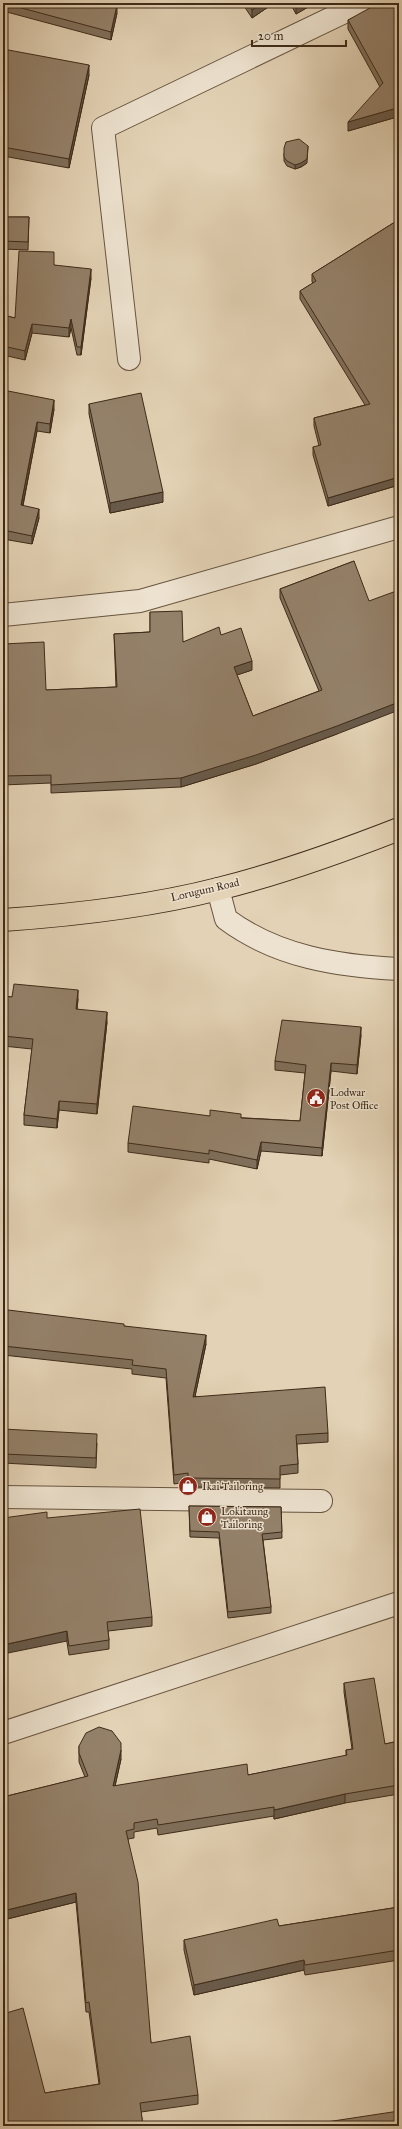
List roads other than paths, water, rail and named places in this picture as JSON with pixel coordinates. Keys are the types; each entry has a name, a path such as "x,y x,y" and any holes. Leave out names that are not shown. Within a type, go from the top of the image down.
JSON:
{"main road":[{"name":"Lorugum Road","path":"3,920 62,916 218,889 296,866 399,829"}],"street":[{"path":"129,359 103,128 363,3"},
{"path":"3,615 140,601 399,527"},
{"path":"218,889 226,919 265,942 315,960 364,967 399,969"},
{"path":"3,1497 321,1501"},
{"path":"3,1733 399,1603"}],"place":[{"name":"Lodwar Post Office","path":"316,1098"},
{"name":"Ikai Tailoring","path":"188,1486"},
{"name":"Lokitaung Tailoring","path":"207,1517"}]}
